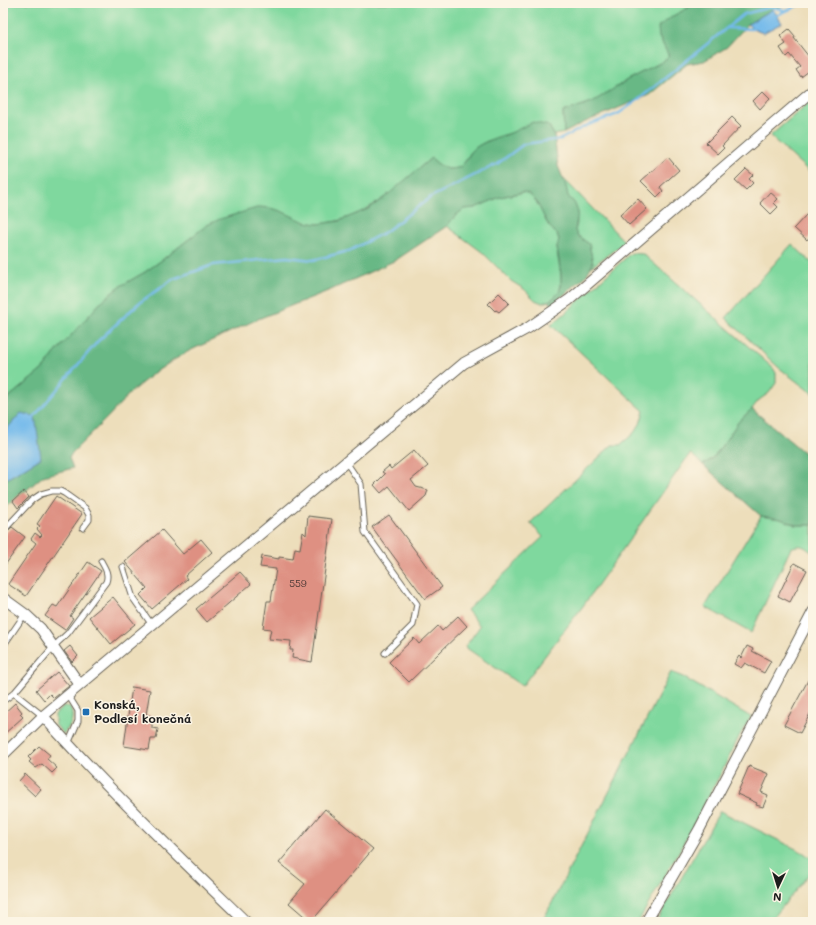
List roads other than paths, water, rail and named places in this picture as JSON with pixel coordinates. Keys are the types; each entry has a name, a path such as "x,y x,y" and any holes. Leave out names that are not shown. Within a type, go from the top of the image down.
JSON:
{"street":[{"path":"3,754 42,716 464,362 528,328 569,300 813,90"},
{"path":"3,598 25,614 40,629 80,685"},
{"path":"646,922 699,830 813,612"},
{"path":"42,716 168,845 246,922"}],"lane":[{"path":"346,462 361,484 365,532 417,604 413,625 385,653"},
{"path":"3,531 32,500 41,494 52,491 60,491 64,493 85,508 89,515 89,520 83,528"},
{"path":"3,701 14,693 53,647 68,633 106,582 108,577 107,572 101,561"},
{"path":"123,567 133,598 152,625"},
{"path":"3,646 25,614"},
{"path":"14,693 42,716"},
{"path":"68,695 78,711 78,721 68,744"}],"water":[{"path":"773,9 782,23 763,33 752,29 748,24"},
{"path":"21,413 35,416 41,458 3,481 3,433"}],"waterway":[{"path":"33,418 98,341 139,303 173,279 213,265 287,257 313,260 349,251 385,232 431,197 497,164 524,144 561,139 588,125 618,114 638,100 744,14 772,7 786,11 803,3"},
{"path":"776,16 785,11"},
{"path":"728,28 754,28"}],"place":[{"name":"Konská, Podlesí konečná","path":"86,712"}]}
